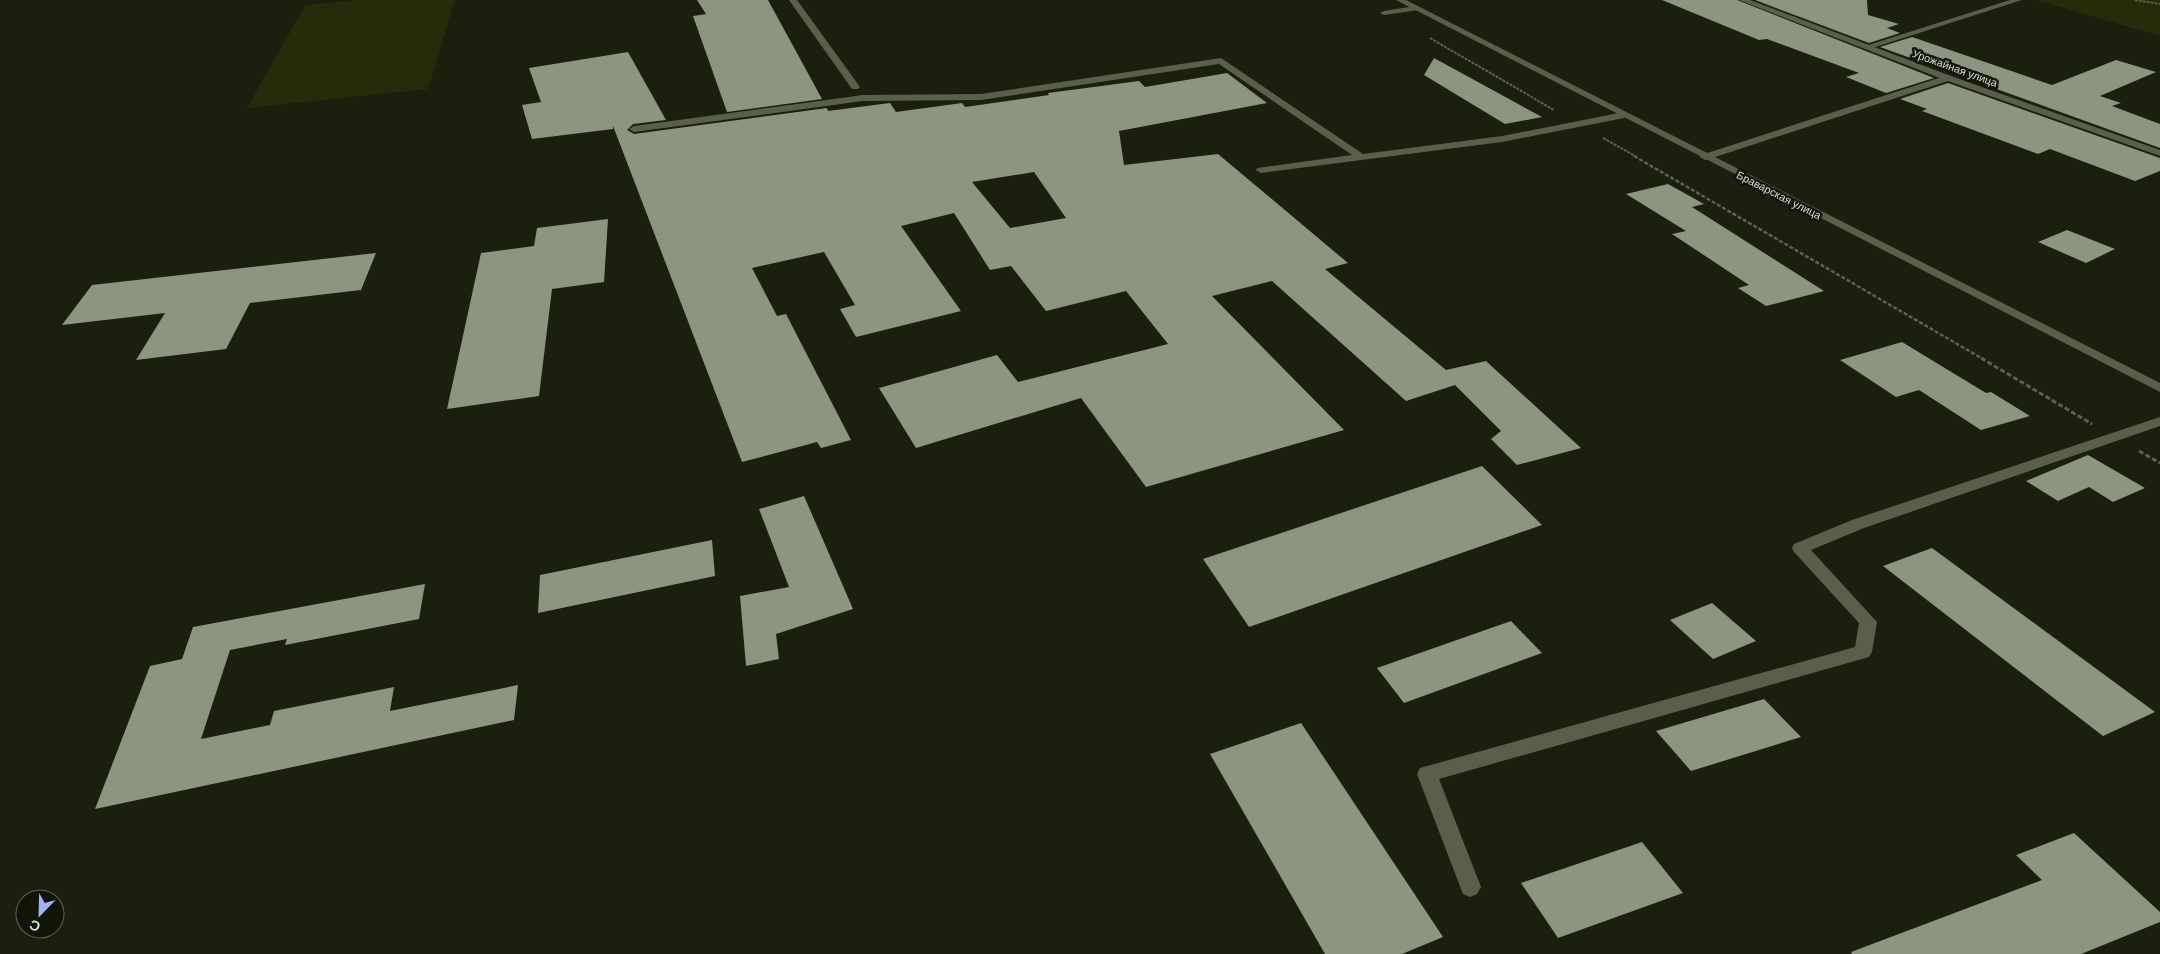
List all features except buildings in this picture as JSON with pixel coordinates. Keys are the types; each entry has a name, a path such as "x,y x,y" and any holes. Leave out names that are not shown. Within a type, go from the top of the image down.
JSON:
{"main road":[{"path":"793,0 854,87"},
{"name":"Браварская улица","path":"1400,0 2160,388"},
{"name":"Урожайная улица","path":"1743,0 1948,78 2160,153"},
{"path":"1866,47 2018,0"},
{"path":"1384,13 1415,8"},
{"path":"634,129 863,98 981,96 1221,61 1361,157"},
{"path":"1705,157 1948,78"},
{"path":"1260,170 1502,139 1624,115"},
{"path":"1470,887 1427,774 1863,652 1868,622 1800,548 1858,524 2160,421"}],"path":[{"path":"2135,0 2160,4"},
{"path":"1423,33 1579,125 1814,259 2114,438 2160,463"}],"green space":[{"path":"359,0 455,0 428,89 247,108 305,5"},
{"path":"2035,0 2160,0 2160,36 2050,4"}]}
